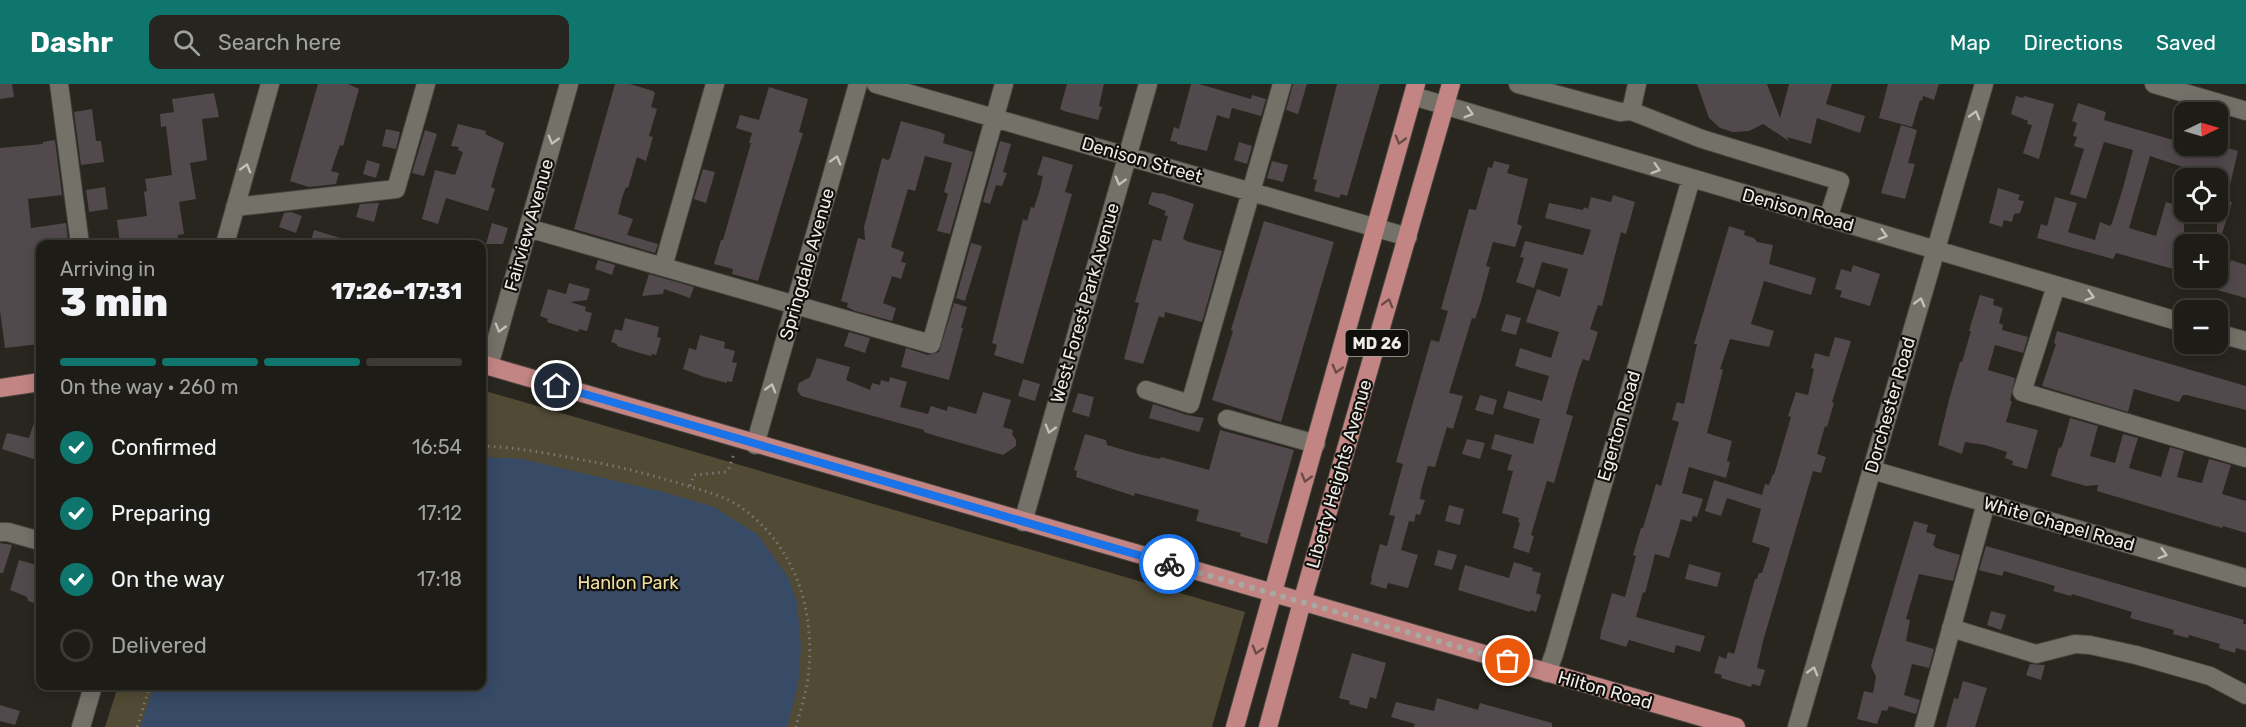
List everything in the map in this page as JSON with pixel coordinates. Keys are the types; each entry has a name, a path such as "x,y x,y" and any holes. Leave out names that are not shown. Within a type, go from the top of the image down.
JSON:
{"main road":[{"name":"Liberty Heights Avenue","path":"1268,727 1451,84"},
{"name":"Liberty Heights Avenue","path":"1235,727 1415,90"},
{"name":"Hilton Road","path":"486,365 1736,727"},
{"path":"0,388 36,383"}],"street":[{"path":"59,84 80,240"},
{"path":"226,240 270,84"},
{"path":"235,207 396,189 426,84"},
{"name":"Fairview Avenue","path":"486,362 528,228 569,84"},
{"path":"663,267 715,84"},
{"name":"Springdale Avenue","path":"755,445 858,84"},
{"name":"Denison Street","path":"876,84 1408,237"},
{"path":"528,228 931,344 1004,84"},
{"name":"West Forest Park Avenue","path":"1023,522 1148,84"},
{"path":"1146,390 1190,404 1282,84"},
{"path":"1518,84 1620,112 1631,111 1702,139 1840,181 1828,219"},
{"path":"1631,111 1637,84"},
{"name":"Dorchester Road","path":"1797,727 1984,84"},
{"path":"2154,84 2246,111"},
{"name":"Denison Road","path":"1415,90 1445,106 2174,320"},
{"name":"Egerton Road","path":"1547,673 1691,179"},
{"path":"2056,286 2022,392 2246,458"},
{"path":"2228,336 2246,341"},
{"path":"1227,419 1316,444"},
{"name":"White Chapel Road","path":"1872,470 2246,578"},
{"path":"1924,727 1986,503"},
{"path":"0,532 36,540"},
{"path":"1951,628 2036,654 2075,644 2136,655 2210,676 2246,695"},
{"path":"81,727 92,690"}],"path":[{"path":"486,446 554,455 637,470 709,492 741,507 765,528 791,563 810,626 808,679 796,727"},
{"path":"690,486 694,475 726,472 734,453"},
{"path":"137,727 149,690"}],"green space":[{"name":"Hanlon Park","path":"486,391 1245,612 1212,727 105,727 117,690 486,690"}],"water":[{"path":"486,457 522,459 659,491 714,507 757,534 788,577 797,602 801,647 798,686 787,727 140,727 153,690 486,690"}],"building":[{"path":"0,84 12,84 14,97 0,99"},
{"path":"318,84 348,84 359,89 343,146 340,145 331,171 339,173 336,184 309,187 290,181"},
{"path":"615,84 630,84 655,93 651,107 657,109 649,136 653,137 646,161 637,157 618,214 633,219 627,235 658,244 655,253 574,229"},
{"path":"1067,84 1104,84 1099,106 1102,107 1098,120 1060,109"},
{"path":"1191,84 1199,84 1251,99 1252,95 1266,99 1261,116 1232,108 1229,119 1217,115 1207,151 1170,141 1174,127 1179,129"},
{"path":"1293,84 1307,84 1298,114 1286,110"},
{"path":"1337,84 1380,84 1347,196 1341,194 1339,198 1314,191 1317,180 1313,179"},
{"path":"1697,84 1767,84 1780,118 1789,84 1832,84 1826,104 1865,116 1860,133 1817,118 1811,144 1787,137 1789,141 1763,124 1749,131 1733,132 1720,128 1709,118"},
{"path":"1888,84 1939,84 1934,100 1923,96 1922,101 1920,100 1912,127 1879,118"},
{"path":"769,87 808,99 799,132 803,133 758,281 732,274 733,269 714,264 751,143 749,143 752,133 736,128 740,115 759,120"},
{"path":"214,93 219,117 202,119 207,160 190,163 196,199 179,202 184,234 178,235 178,238 159,240 120,240 117,220 147,216 145,179 172,175 166,126 161,127 160,114 174,112 172,99"},
{"path":"2016,96 2054,104 2039,159 2023,153 2032,125 2011,114"},
{"path":"2078,103 2106,112 2104,120 2174,140 2174,156 2228,156 2228,148 2238,151 2229,189 2228,168 2186,168 2150,156 2129,228 2156,236 2166,202 2174,204 2174,222 2184,222 2184,234 2174,234 2174,269 2116,253 2113,259 2037,238 2041,224 2047,226 2055,197 2077,203 2068,232 2095,240 2100,222 2110,226 2112,223 2123,188 2133,150 2104,142 2086,199 2070,194 2084,149 2074,146 2077,137 2073,136 2077,123 2072,121"},
{"path":"92,109 96,141 101,141 104,162 81,165 74,112"},
{"path":"901,121 940,132 945,135 943,143 973,152 950,234 937,231 948,194 944,192 952,163 925,156 915,191 908,189 891,247 904,252 901,262 906,263 901,279 892,276 883,303 896,308 892,321 855,311 847,307 848,303 841,301 858,238 865,240 864,227 882,158 888,160 890,158"},
{"path":"458,124 486,131 485,134 504,143 491,187 495,189 488,211 446,198 438,224 422,219 435,170 455,175 463,152 458,150 459,147 451,146"},
{"path":"1901,125 1917,130 1908,163 1915,164 1905,199 1881,193"},
{"path":"386,129 400,132 396,149 382,146"},
{"path":"425,130 437,134 424,176 412,173"},
{"path":"55,140 62,195 28,199 31,228 66,223 68,240 36,240 36,344 5,348 0,311 0,148 43,144 43,142"},
{"path":"1000,141 1011,144 1003,172 1007,173 1002,186 996,185 990,204 983,202"},
{"path":"1239,142 1252,146 1247,164 1234,160"},
{"path":"1043,156 1073,165 1065,192 1072,194 1023,364 994,355 997,345 992,343 1023,219 1027,221 1040,189 1043,176 1037,175"},
{"path":"367,160 380,164 376,178 363,174"},
{"path":"1272,161 1288,165 1283,182 1267,178"},
{"path":"1494,161 1510,165 1507,173 1528,179 1517,224 1522,226 1515,247 1493,242 1486,266 1490,267 1481,301 1475,319 1472,318 1449,393 1463,396 1453,429 1447,427 1435,467 1428,466 1420,499 1425,500 1420,515 1416,514 1414,522 1409,521 1401,550 1418,555 1408,588 1388,583 1386,589 1370,584 1380,544 1387,546 1395,516 1389,515 1403,464 1396,462 1431,340 1439,342 1448,311 1441,309 1469,209 1476,210 1488,167 1492,168"},
{"path":"703,169 715,172 706,203 694,199"},
{"path":"105,187 108,209 89,212 86,190"},
{"path":"1998,188 2020,195 2018,200 2024,201 2020,213 2014,214 2012,222 2004,220 2002,227 1989,223"},
{"path":"1152,192 1194,204 1183,239 1222,251 1202,322 1165,312 1164,318 1159,316 1143,364 1124,359 1139,303 1135,302 1153,239 1161,241 1168,216 1164,215 1166,211 1148,204"},
{"path":"1613,195 1635,202 1626,234 1621,232 1602,306 1598,305 1590,329 1598,332 1589,361 1583,359 1578,372 1566,414 1573,416 1554,483 1547,481 1531,535 1534,536 1529,553 1513,548 1520,523 1519,518 1502,513 1513,471 1507,470 1512,455 1491,449 1495,434 1533,444 1540,419 1503,408 1508,391 1542,401 1549,376 1515,366 1520,348 1551,358 1559,332 1526,322 1537,289 1560,297 1568,269 1542,262 1534,288 1516,282 1524,258 1520,257 1525,241 1583,255 1591,230 1545,218 1549,203 1583,210 1584,207 1588,209 1591,197 1611,202"},
{"path":"2228,201 2232,202 2228,215"},
{"path":"379,203 374,222 356,217 360,204"},
{"path":"291,212 302,216 296,233 279,227 284,213"},
{"path":"1264,221 1334,242 1281,422 1212,400"},
{"path":"2217,222 2226,222 2222,234 2217,234"},
{"path":"492,223 508,228 503,244 486,244"},
{"path":"1729,226 1745,231 1744,235 1754,238 1757,242 1773,245 1769,264 1816,278 1811,295 1764,281 1751,324 1774,331 1769,347 1730,339 1720,369 1723,370 1707,433 1732,441 1726,478 1689,467 1682,493 1703,499 1697,517 1693,516 1691,522 1681,519 1669,558 1655,554 1645,593 1643,592 1636,617 1705,636 1700,652 1676,645 1674,653 1629,640 1626,647 1600,639 1601,632 1612,593 1625,597 1641,528 1643,528 1656,484 1661,486 1679,422 1672,420 1677,402 1684,404 1697,344 1694,344"},
{"path":"314,230 347,240 311,240"},
{"path":"971,243 982,246 965,301 956,298"},
{"path":"598,260 615,265 612,275 595,269"},
{"path":"2231,260 2246,265 2246,298 2217,290 2218,288 2228,288 2228,271"},
{"path":"1853,265 1880,274 1870,306 1840,297 1842,291 1835,289 1841,269 1851,272"},
{"path":"649,274 694,287 690,298 664,289 663,294 642,296"},
{"path":"569,283 590,289 587,300 570,302 586,307 585,311 592,313 587,331 579,329 578,332 547,322 548,319 540,316 548,289 566,294"},
{"path":"1980,295 1994,299 1993,305 2003,308 1999,323 2003,325 2002,330 2028,337 2023,353 1995,345 1988,370 2015,378 2006,422 2038,430 2027,469 2012,465 2013,461 2005,458 2007,452 1985,445 1965,442 1962,454 1938,445"},
{"path":"954,303 967,307 949,380 901,367 906,348 928,355 939,352"},
{"path":"1506,314 1521,318 1516,335 1501,331"},
{"path":"625,318 659,327 657,337 661,338 656,355 636,352 611,342 615,329 622,331"},
{"path":"2057,331 2246,386 2246,410 2187,395 2183,395 2179,402 2134,389 2128,412 2042,386 2056,344 2054,343"},
{"path":"849,332 870,338 865,353 844,346"},
{"path":"700,335 725,342 724,348 735,351 732,362 737,363 732,382 727,381 727,383 704,377 683,369 689,348 696,350"},
{"path":"1835,337 1851,341 1817,454 1826,457 1821,473 1813,471 1763,641 1757,668 1765,670 1760,686 1752,684 1751,687 1721,678 1722,675 1714,673 1719,656 1726,659 1728,652 1734,654 1755,579 1759,573 1762,573 1770,548 1752,542 1761,509 1727,498 1721,516 1705,511 1714,480 1762,495 1765,484 1769,485 1774,475 1796,392 1808,395 1815,353 1829,357"},
{"path":"817,358 850,367 846,380 870,390 872,383 880,385 881,380 889,382 890,377 907,382 900,407 928,414 931,406 947,411 948,406 976,414 983,392 1011,400 1003,427 1013,430 1016,446 1003,455 933,435 924,430 801,396 797,390 799,383 810,377"},
{"path":"1023,379 1040,384 1035,401 1018,396"},
{"path":"1078,393 1094,397 1089,417 1072,412"},
{"path":"1480,395 1497,400 1493,415 1475,410"},
{"path":"1153,404 1204,418 1199,432 1149,418"},
{"path":"36,416 36,460 2,449 7,433 29,438"},
{"path":"2070,418 2098,426 2090,456 2115,463 2123,434 2138,438 2129,468 2161,477 2170,447 2184,451 2177,477 2202,483 2209,459 2231,465 2222,494 2246,501 2246,533 2097,491 2098,485 2086,486 2051,476"},
{"path":"1220,430 1294,450 1267,544 1240,536 1241,533 1196,521 1199,510 1135,493 1134,496 1076,477 1077,471 1074,470 1085,434 1106,440 1107,445 1138,454 1160,459 1161,457 1209,470"},
{"path":"1467,439 1485,443 1480,459 1462,454"},
{"path":"1449,505 1464,509 1460,525 1445,521"},
{"path":"1914,521 1928,525 1926,532 1936,535 1933,545 1936,548 1960,555 1953,581 1919,574 1906,619 1910,620 1906,641 1934,649 1929,668 1912,664 1904,695 1920,700 1916,714 1889,706 1887,711 1882,710 1877,724 1857,719 1864,691 1873,693 1876,677 1871,666"},
{"path":"0,543 12,545 3,573 0,573"},
{"path":"1986,546 2244,620 2246,651 2236,648 2235,653 2219,648 2220,644 2189,635 2188,638 2173,634 2174,630 2130,618 2132,612 2072,594 2071,596 2053,591 2055,586 2004,571 2002,576 1979,570"},
{"path":"1438,550 1457,555 1452,570 1434,565"},
{"path":"19,560 36,565 36,604 10,590"},
{"path":"1514,562 1541,573 1536,593 1541,595 1536,612 1458,590 1465,565 1509,578"},
{"path":"1689,564 1721,573 1717,587 1685,579"},
{"path":"1991,611 2006,615 2001,630 1987,625"},
{"path":"1352,653 1386,663 1376,699 1370,697 1367,709 1349,704 1350,701 1339,698"},
{"path":"2030,664 2045,665 2041,680 2026,675"},
{"path":"1963,681 1987,688 1975,727 1946,727 1954,698 1958,699"},
{"path":"1437,698 1478,710 1480,703 1552,723 1552,727 1414,727 1415,724 1391,717 1396,702 1434,711"},
{"path":"0,705 20,711 15,725 0,721"}],"way so far":[{"path":"1169,564 1508,661"}],"route":[{"path":"557,386 1169,564"}]}
